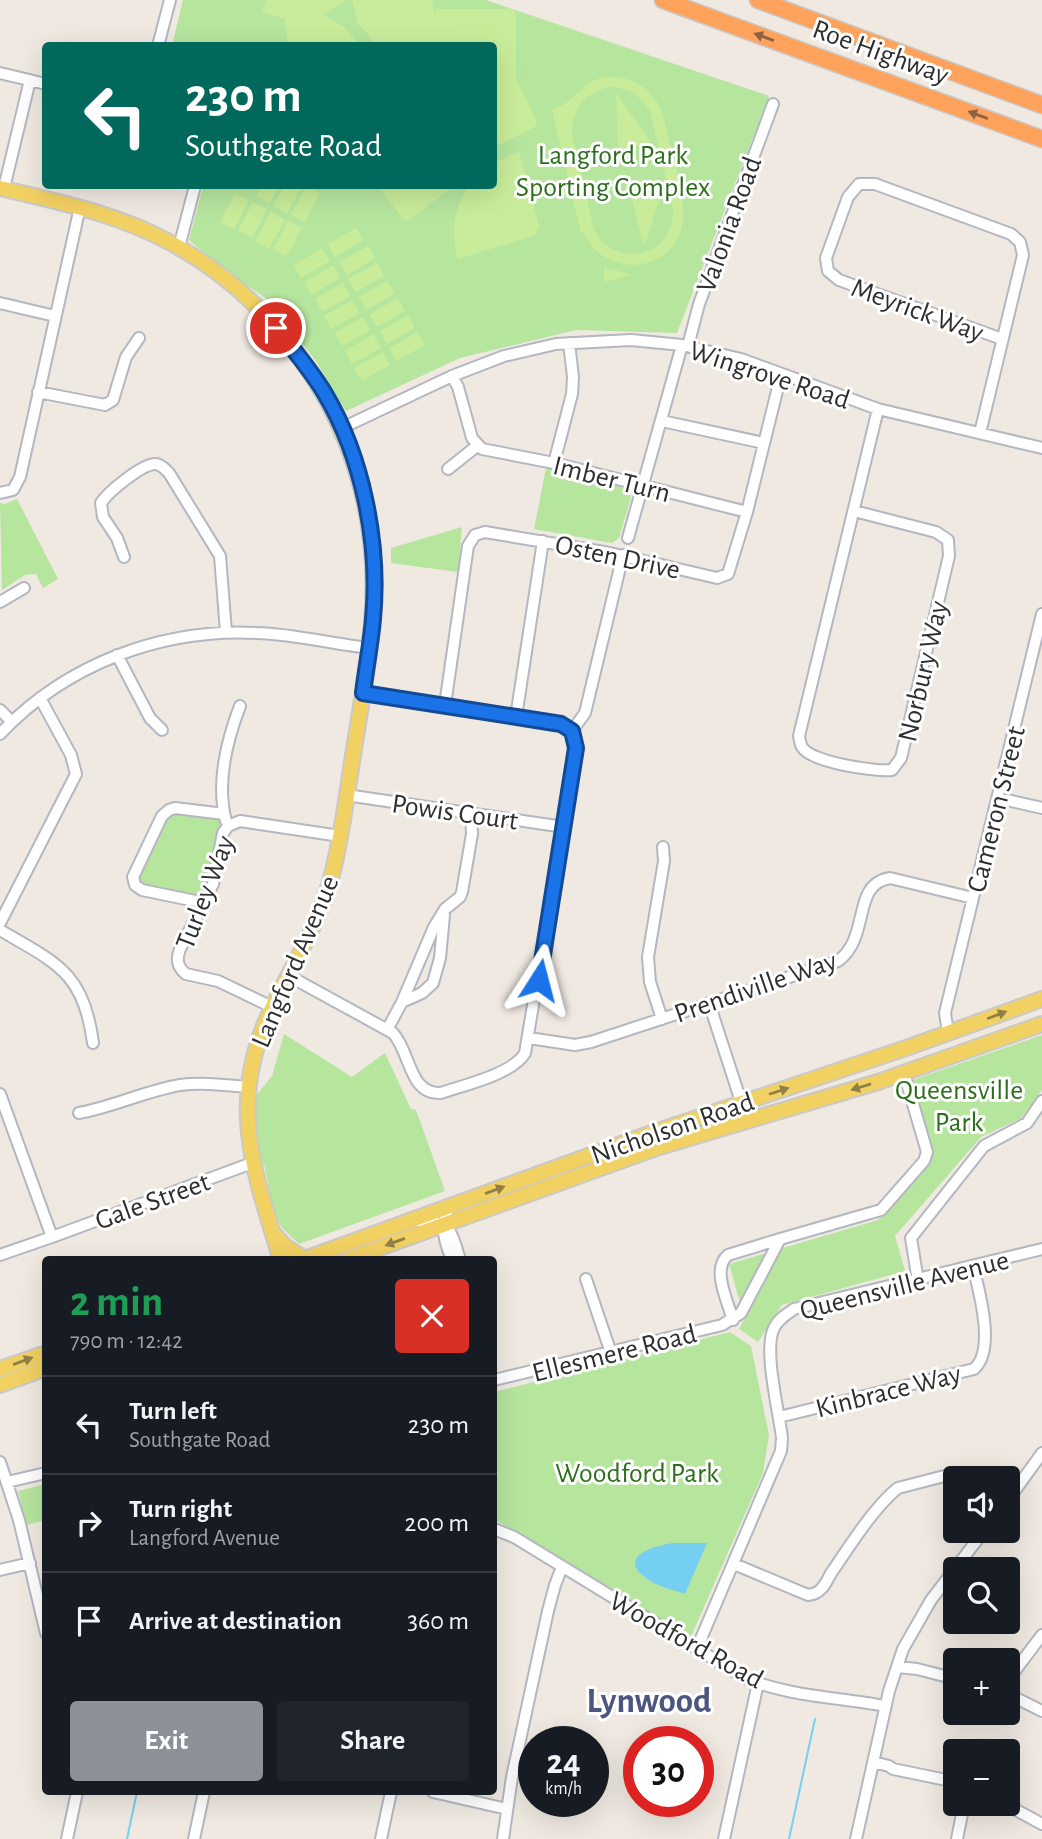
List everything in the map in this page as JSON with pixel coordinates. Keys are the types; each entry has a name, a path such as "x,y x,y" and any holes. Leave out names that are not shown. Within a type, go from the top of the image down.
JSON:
{"highway":[{"name":"Roe Highway","path":"663,0 1042,139"},
{"name":"Roe Highway","path":"758,0 1042,105"}],"main road":[{"name":"Langford Avenue","path":"2,188 114,218 175,245 220,276 268,319 308,368 342,428 362,492 372,554 373,617 340,835 325,899 272,1007 256,1049 242,1113 249,1164 272,1256"},
{"name":"Nicholson Road","path":"312,1256 1042,999"},
{"name":"Nicholson Road","path":"357,1256 659,1147 904,1073 1042,1024"},
{"path":"953,1031 963,1039 994,1042"},
{"path":"943,1059 953,1043 953,1031"},
{"name":"Langford Avenue","path":"249,1164 280,1256"},
{"path":"272,1231 286,1247 300,1256"},
{"path":"0,1369 42,1354"},
{"path":"0,1385 42,1369"}],"street":[{"path":"159,42 170,0"},
{"path":"0,73 42,82"},
{"path":"2,188 30,80"},
{"name":"Valonia Road","path":"628,538 685,345 773,104"},
{"name":"Meyrick Way","path":"980,433 1023,255 1020,242 1011,234 875,184 859,184 848,197 826,258 828,271 839,280 1002,339"},
{"path":"175,245 189,215 194,189"},
{"path":"0,493 13,490 20,477 80,207"},
{"path":"0,303 55,316"},
{"path":"38,393 105,405 113,400 126,357 139,338"},
{"name":"Wingrove Road","path":"342,428 452,376 504,356 556,344 631,340 685,345 741,359 878,409 1042,448"},
{"path":"554,463 572,394 569,343"},
{"name":"Osten Drive","path":"444,705 468,545 475,535 485,532 623,555 717,578 728,574 747,512 780,375"},
{"path":"448,469 477,446 452,376"},
{"name":"Norbury Way","path":"854,511 936,532 948,540 949,556 901,758 892,771 876,772 813,756 802,748 799,736 878,409"},
{"path":"662,421 764,443"},
{"name":"Imber Turn","path":"477,446 747,512"},
{"path":"124,556 117,538 103,517 101,503 110,492 143,468 159,465 169,473 220,556 226,632"},
{"path":"516,717 543,541"},
{"path":"572,731 585,713 623,555"},
{"path":"0,602 24,588"},
{"name":"Cameron Street","path":"953,1031 955,1023 947,1004 1042,614"},
{"path":"0,734 40,698 68,679 117,655 168,639 226,632 286,635 369,648"},
{"path":"117,655 150,718 162,730"},
{"path":"289,976 388,1028 401,1041 417,1083 430,1094 441,1093 514,1065 525,1053 576,748 572,731 561,724 363,693"},
{"path":"0,923 76,774 71,755 40,698"},
{"path":"228,826 222,803 230,732 240,706"},
{"path":"0,710 12,722"},
{"name":"Powis Court","path":"346,795 564,827"},
{"path":"998,798 1042,808"},
{"path":"205,903 142,890 135,885 133,877 162,817 169,810 224,814"},
{"path":"388,1028 434,927 445,909 460,897 462,892 472,834 471,813"},
{"name":"Turley Way","path":"272,1007 218,981 191,976 181,970 177,956 213,884 223,833 228,826 240,821 340,835"},
{"path":"663,847 664,862 648,957 650,982 663,1018"},
{"name":"Prendiville Way","path":"529,1038 575,1045 590,1042 838,961 849,953 855,942 869,890 878,880 890,878 973,898"},
{"path":"402,1002 422,993 433,983 440,958 445,909"},
{"path":"0,930 59,965 74,982 91,1026 93,1044"},
{"path":"709,1003 747,1120"},
{"name":"Ellesmere Road","path":"733,1320 720,1271 722,1260 728,1255 881,1210 924,1161 927,1152 904,1073"},
{"path":"79,1114 181,1085 205,1083 246,1092"},
{"path":"0,1094 52,1237"},
{"path":"918,1281 911,1238 984,1146 1027,1124 1042,1101"},
{"name":"Gale Street","path":"0,1255 249,1164"},
{"path":"449,1207 442,1225 443,1237 450,1256"},
{"path":"407,1222 436,1221 452,1234 459,1256"},
{"name":"Ellesmere Road","path":"497,1379 611,1353 733,1320 741,1313 780,1240"},
{"name":"Queensville Avenue","path":"697,1648 781,1451 782,1438 769,1353 772,1331 780,1319 794,1309 1042,1250"},
{"name":"Kinbrace Way","path":"779,1417 974,1368 984,1356 984,1316 973,1266"},
{"path":"586,1279 611,1353"},
{"path":"1020,1483 1042,1453"},
{"path":"0,1462 30,1563 42,1616"},
{"path":"7,1482 42,1474"},
{"path":"734,1564 808,1595 817,1593 891,1493 898,1488 943,1476"},
{"name":"Woodford Road","path":"497,1530 758,1683 854,1703 865,1702 885,1710"},
{"path":"856,1839 885,1710 903,1649 931,1600 975,1543"},
{"path":"0,1570 30,1563"},
{"path":"503,1839 548,1611 562,1567"},
{"path":"1020,1665 1042,1635"},
{"path":"898,1667 943,1676"},
{"path":"723,1839 758,1683"},
{"path":"1020,1700 1042,1711"},
{"path":"872,1765 889,1766 943,1779"},
{"path":"66,1839 76,1795"},
{"path":"195,1839 203,1795"},
{"path":"381,1839 390,1795"},
{"path":"387,1839 396,1795"},
{"path":"446,1795 507,1809"},
{"path":"1020,1812 1042,1824"},
{"path":"957,1839 962,1816"}],"green space":[{"name":"Langford Park Sporting Complex","path":"183,0 486,0 769,96 677,333 576,330 460,358 346,411 315,360 270,301 226,271 189,240 202,189 497,189 497,42 173,42"},
{"path":"266,0 346,0 323,15 344,27 357,42 288,42 285,19 262,12"},
{"path":"352,0 432,0 436,21 436,9 513,9 516,13 516,78 537,122 535,127 497,146 497,42 374,42 358,23"},
{"path":"604,77 624,78 641,85 654,97 663,115 680,184 683,221 678,239 668,252 654,260 623,264 607,258 581,233 552,109 566,103 595,80","holes":["612,87 634,94 650,111 673,208 671,224 665,238 643,253 616,251 604,243 594,230 572,134 575,117 582,102 595,92"]},
{"path":"616,95 618,96 651,142 618,151"},
{"path":"519,152 539,226 535,235 458,259 454,231 459,203 466,189 497,189 497,162"},
{"path":"629,188 662,190 646,243 643,242"},
{"path":"260,189 278,189 270,203 256,196"},
{"path":"282,189 300,189 287,213 273,206"},
{"path":"304,189 320,193 305,222 291,214"},
{"path":"380,189 451,189 408,220 403,219"},
{"path":"235,193 249,200 234,229 220,222"},
{"path":"253,202 267,209 252,238 238,230"},
{"path":"271,212 285,220 269,249 255,241"},
{"path":"288,221 302,228 286,257 273,249"},
{"path":"356,228 363,240 335,257 328,244"},
{"path":"368,246 375,258 347,275 339,262"},
{"path":"322,248 330,261 301,278 294,265"},
{"path":"377,263 384,276 356,292 348,279"},
{"path":"333,265 340,278 312,295 304,282"},
{"path":"604,267 629,274 630,275 604,282"},
{"path":"387,281 395,294 366,310 359,297"},
{"path":"343,283 350,296 322,312 315,299"},
{"path":"398,298 405,311 377,327 369,315"},
{"path":"352,300 360,313 331,329 324,316"},
{"path":"408,315 415,328 387,344 380,331"},
{"path":"363,317 370,330 342,346 335,333"},
{"path":"417,332 425,345 396,361 389,348"},
{"path":"373,334 381,348 352,364 345,351"},
{"path":"383,352 390,365 362,381 354,368"},
{"path":"546,468 627,489 631,497 619,538 612,543 534,529"},
{"path":"17,499 58,579 43,588 36,574 25,575 2,590 0,503 5,504"},
{"path":"462,527 458,572 391,563 391,548"},
{"path":"170,813 219,818 220,826 210,880 204,893 200,895 141,886 137,874"},
{"path":"284,1034 352,1077 385,1053 411,1109 416,1110 445,1191 299,1244 282,1228 273,1211 265,1168 256,1141 254,1098 272,1076"},
{"name":"Queensville Park","path":"1042,1035 1042,1090 1021,1118 981,1137 895,1236 905,1271 782,1305 758,1342 739,1329 750,1309 740,1303 729,1264 878,1220 930,1160 910,1081"},
{"name":"Woodford Park","path":"730,1332 751,1346 769,1435 763,1473 690,1639 497,1521 497,1391"},
{"path":"42,1485 42,1521 27,1525 18,1491"}],"water":[{"path":"673,1543 707,1543 685,1594 653,1582 639,1572 635,1565 641,1554"}],"waterway":[{"path":"789,1839 815,1719"},
{"path":"127,1839 136,1795"}],"district":[{"name":"Lynwood","path":"649,1700"}],"route":[{"path":"276,328 308,368 334,411 351,451 366,506 374,569 373,617 363,693 561,724 572,731 576,740 539,980"}]}
